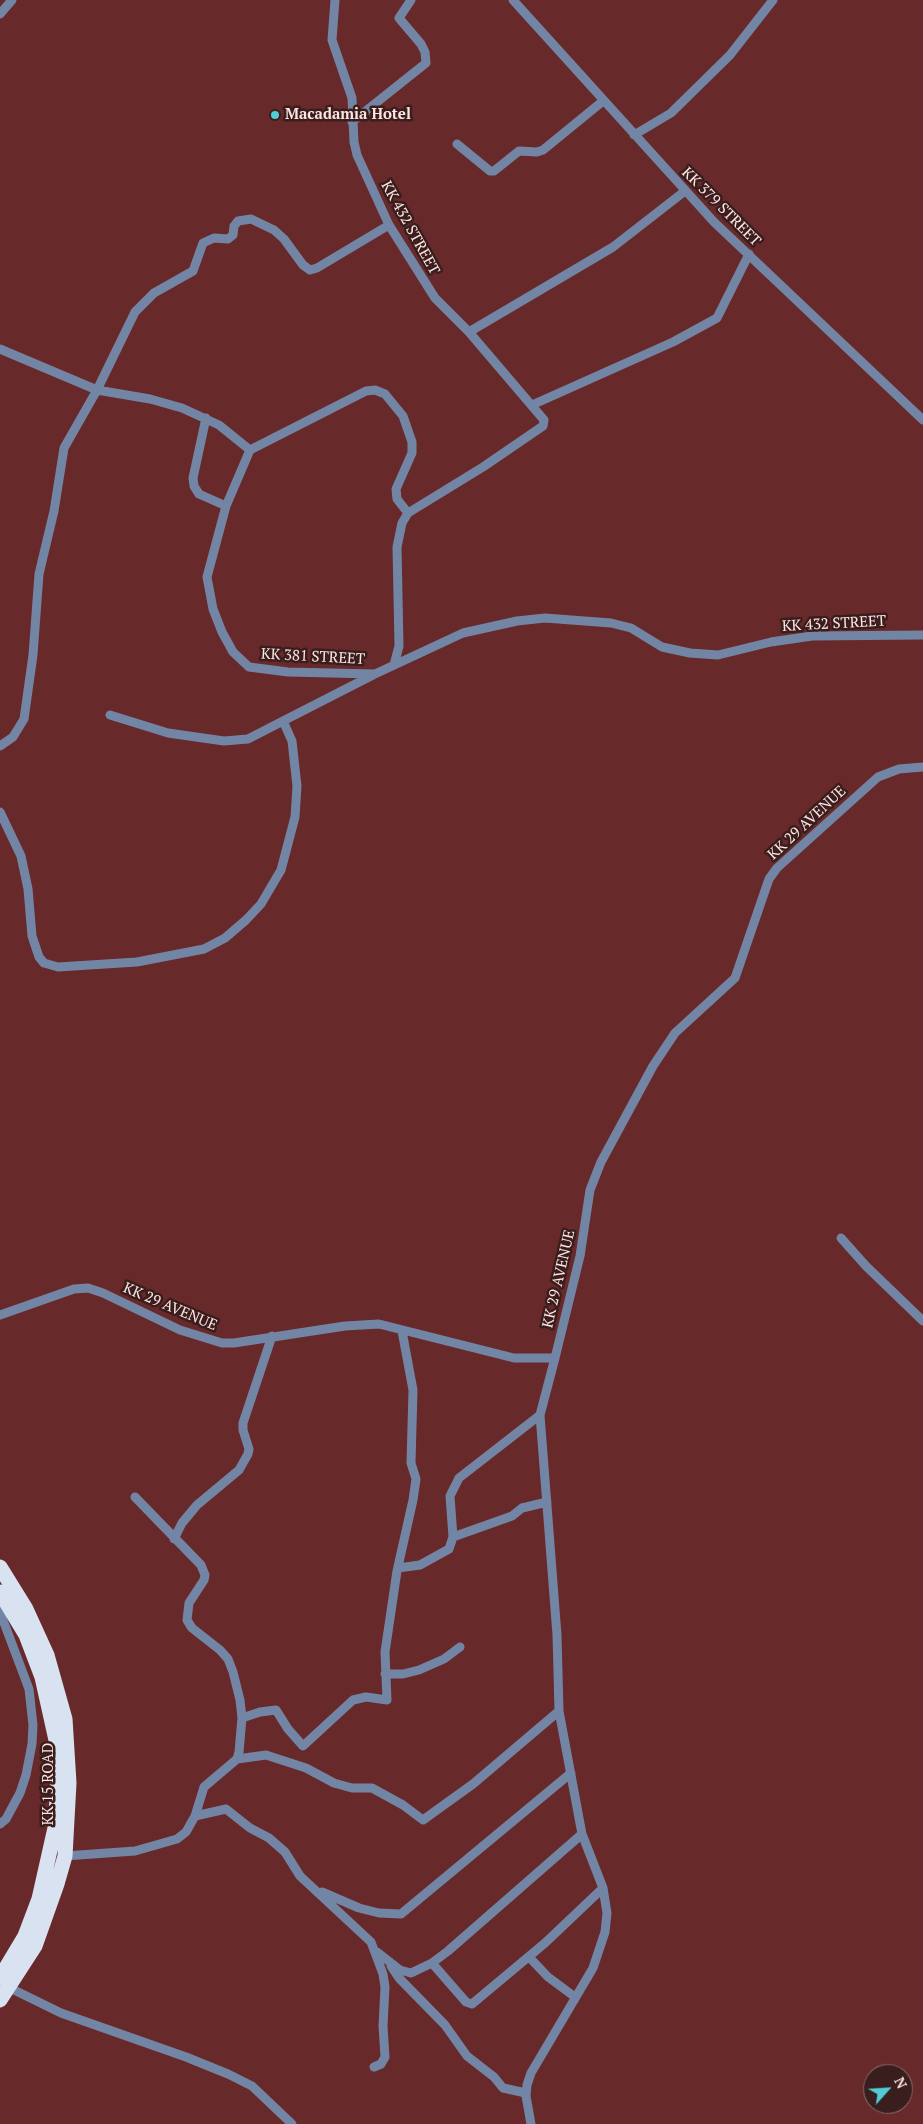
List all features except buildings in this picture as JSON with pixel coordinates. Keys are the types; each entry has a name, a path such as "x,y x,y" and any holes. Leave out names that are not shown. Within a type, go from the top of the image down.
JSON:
{"highway":[{"name":"KK 15 ROAD","path":"0,1567 26,1609 45,1650 65,1719 69,1783 65,1856 35,1946 3,1988"},
{"name":"KK 15 ROAD","path":"0,1592 26,1635 42,1677 56,1740 59,1769 55,1828 39,1899 3,1988"}],"street":[{"path":"0,14 12,0"},
{"name":"KK 432 STREET","path":"335,0 332,40 352,98 352,122 357,155 389,225 435,298 469,332 544,420 543,426 408,513"},
{"path":"352,122 426,63 426,52 399,18 411,0"},
{"name":"KK 379 STREET","path":"512,0 684,191 923,420"},
{"path":"634,135 671,114 730,55 773,0"},
{"path":"457,144 490,172 494,171 519,151 537,152 542,150 603,101"},
{"path":"469,332 613,248 684,191"},
{"path":"0,746 13,737 24,720 33,655 39,574 54,512 64,448 97,390 125,331 144,301 193,271 203,243 214,238 228,239 233,236 234,226 238,221 251,219 274,230 310,270 317,268 389,225"},
{"path":"532,405 673,342 716,318 749,254"},
{"path":"0,349 97,390 150,399 206,418 233,434 250,450 366,391 375,390 385,394 403,416 409,430 412,453 396,489 397,499 408,513 402,523 398,547 399,646 394,665"},
{"path":"206,418 193,478 194,486 199,494 226,506"},
{"name":"KK 381 STREET","path":"250,450 226,506 208,567 208,588 222,632 240,661 249,667 267,670 375,674 463,632 517,621 545,618 611,623 631,628 662,647 690,653 718,655"},
{"name":"KK 432 STREET","path":"718,655 771,642 812,636 923,635"},
{"path":"110,715 168,733 224,742 248,739 375,674"},
{"path":"0,812 21,856 28,889 32,936 36,950 44,963 58,967 137,962 183,955 216,944 246,920 261,904 281,870 295,817 297,786 296,763 292,741 283,722"},
{"name":"KK 29 AVENUE","path":"0,1315 74,1289 88,1288 103,1293 180,1330 214,1341 234,1343 272,1336 374,1324 402,1331 416,1332 473,1350 514,1358 555,1358 580,1256 590,1190 601,1162 653,1066 675,1034 734,978 769,879 776,868 878,777 899,769 923,767"},
{"path":"841,1238 866,1266 923,1321"},
{"path":"242,1718 260,1712 276,1710 288,1729 303,1746 353,1700 366,1697 387,1700 385,1652 398,1568 416,1479 411,1463 413,1384 402,1331"},
{"path":"174,1539 182,1523 197,1505 239,1470 248,1454 249,1449 243,1430 243,1423 272,1336"},
{"path":"530,2124 526,2093 531,2073 593,1968 605,1932 606,1913 603,1888 582,1834 559,1711 557,1634 540,1415 555,1358"},
{"path":"398,1568 420,1565 449,1549 453,1537 450,1496 459,1478 540,1415"},
{"path":"135,1497 201,1565 205,1575 189,1603 187,1620 192,1628 220,1650 228,1659 237,1684 242,1718 237,1759"},
{"path":"453,1537 512,1516 522,1508 547,1502"},
{"path":"0,1597 3,1620 24,1674 32,1703 33,1725 32,1744 26,1775 20,1793 6,1819 0,1824"},
{"path":"385,1674 402,1674 419,1670 444,1659 460,1647"},
{"path":"65,1856 135,1851 177,1839 186,1832 195,1816 201,1792 207,1782 237,1759 266,1754 306,1768 334,1783 352,1788 372,1788 403,1805 423,1820 473,1784 559,1711"},
{"path":"318,1890 359,1908 379,1913 401,1914 571,1773"},
{"path":"195,1816 226,1809 250,1828 276,1844 285,1852 300,1876 318,1890 365,1936 374,1949 400,1970 411,1973 432,1963 582,1834"},
{"path":"432,1963 466,2002 472,2004 529,1957 603,1888"},
{"path":"374,1949 383,1974 385,2003 382,2026 385,2057 381,2064 374,2067"},
{"path":"529,1957 548,1976 575,1997"},
{"path":"388,1962 399,1978 445,2025 467,2056 494,2077 503,2088 526,2093"},
{"path":"3,1988 61,2013 186,2057 228,2074 252,2086 292,2124"}],"place":[{"name":"Macadamia Hotel","path":"275,115"}]}
